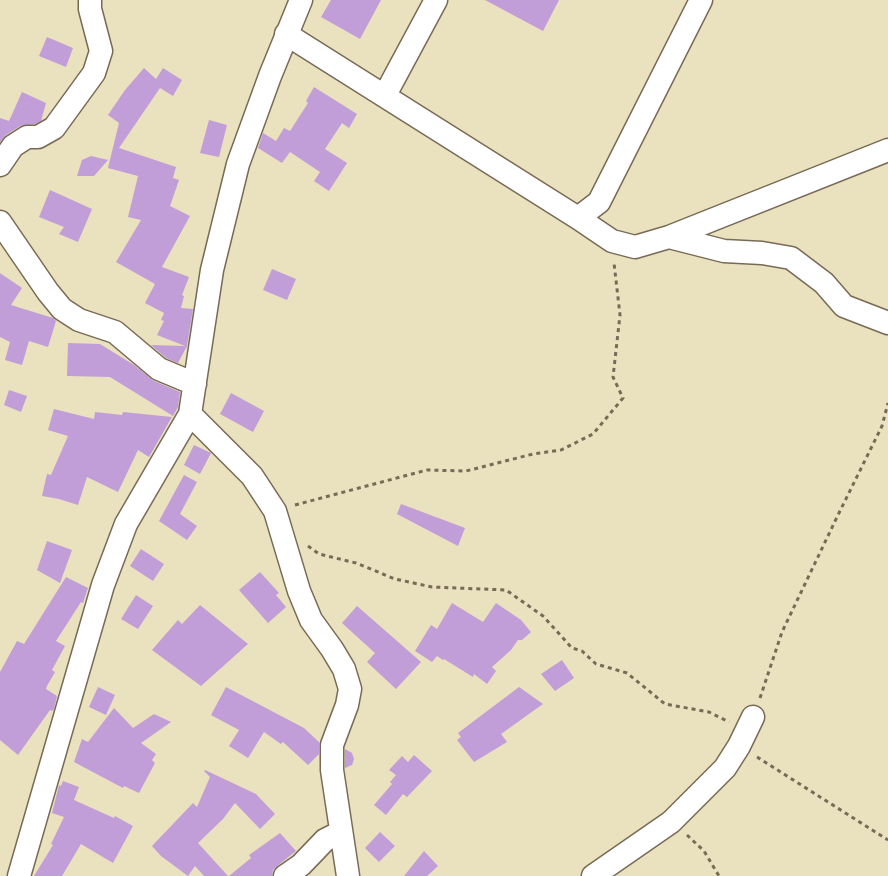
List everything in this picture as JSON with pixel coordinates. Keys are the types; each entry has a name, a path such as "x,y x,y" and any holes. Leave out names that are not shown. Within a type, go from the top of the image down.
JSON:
{"street":[{"path":"0,165 12,146 27,137 38,137 54,128 94,73 101,51 90,9 90,0"},
{"path":"19,876 103,585 126,524 190,414 212,270 238,164 286,34 301,0"},
{"path":"384,95 436,0"},
{"path":"578,218 599,202 701,0"},
{"path":"286,34 612,241 635,247 669,237 888,150"},
{"path":"0,222 48,292 62,309 80,320 115,332 159,370 195,384"},
{"path":"669,237 724,251 762,253 791,258 824,283 844,306 888,323"},
{"path":"190,414 252,476 278,519 299,591 311,620 344,669 350,689 347,705 332,745 332,770 349,875"},
{"path":"593,876 671,822 725,768 746,731"},
{"path":"285,876 301,865 325,840 335,834 342,838"}],"path":[{"path":"278,519 427,470 466,471 533,454 561,450 593,434 623,398 614,377 620,315 612,241"},
{"path":"746,731 782,632 882,426 888,403"},
{"path":"278,519 319,554 356,562 395,580 432,587 506,590 543,616 572,648 582,651 596,664 627,673 665,704 709,712 746,731 888,840"},
{"path":"671,822 704,851 719,876"}],"building":[{"path":"331,0 381,0 360,39 321,17"},
{"path":"485,0 559,0 543,31"},
{"path":"47,37 73,48 66,67 39,56"},
{"path":"144,68 156,79 163,68 182,80 173,96 160,88 119,148 176,167 173,178 179,180 170,206 190,216 162,267 189,277 182,295 184,296 181,308 193,309 187,346 178,363 166,358 151,345 185,346 157,335 164,321 161,320 164,313 145,303 155,284 116,262 141,220 128,217 138,176 108,168 119,123 108,115 125,90"},
{"path":"314,87 357,114 349,128 342,123 325,149 347,163 329,191 314,181 320,172 290,152 282,163 258,148 263,133 276,141 284,128 290,131 308,103 306,101"},
{"path":"22,92 46,103 41,121 35,124 20,126 6,135 0,142 0,118 9,121"},
{"path":"209,120 227,125 219,157 200,153"},
{"path":"91,156 108,160 94,176 77,176 82,160"},
{"path":"50,190 92,209 78,242 59,234 64,227 39,217"},
{"path":"272,269 296,279 287,300 263,290"},
{"path":"0,273 22,288 11,305 53,318 56,321 48,347 29,341 22,365 5,360 10,342 0,337"},
{"path":"68,343 100,344 134,365 154,381 180,392 178,407 173,416 110,377 67,376"},
{"path":"9,390 27,396 21,412 4,405"},
{"path":"231,393 264,411 253,432 220,414"},
{"path":"54,409 94,419 95,412 122,415 123,412 172,417 149,457 138,450 118,492 87,477 78,505 42,496 47,474 51,475 68,436 48,430"},
{"path":"194,445 211,453 200,474 184,465"},
{"path":"184,475 197,482 180,514 197,526 187,540 159,521"},
{"path":"401,504 465,528 458,546 397,514"},
{"path":"47,541 72,550 60,583 37,570"},
{"path":"141,549 164,564 153,581 130,566"},
{"path":"260,572 279,593 276,595 286,607 268,623 239,590"},
{"path":"66,577 88,588 83,603 81,602 56,641 65,646 52,670 55,672 46,689 57,696 54,709 50,710 18,755 0,740 0,672 17,641 24,644"},
{"path":"136,595 153,606 138,629 121,619"},
{"path":"452,603 483,622 496,603 521,620 531,632 522,640 518,640 511,650 492,667 496,671 487,684 474,674 473,677 444,659 437,656 432,662 415,651 431,625 437,629"},
{"path":"200,605 248,644 201,686 152,650 178,620 182,624"},
{"path":"357,606 421,662 396,689 367,662 375,653 342,623"},
{"path":"562,660 574,678 555,691 541,674"},
{"path":"98,687 115,695 106,715 89,707"},
{"path":"226,687 304,728 319,742 319,754 308,765 283,742 281,744 264,732 248,758 229,746 239,730 211,715"},
{"path":"519,687 543,704 501,734 507,742 474,762 457,740 461,737 458,733"},
{"path":"114,708 133,728 154,714 171,722 141,743 156,754 152,760 155,763 139,793 124,786 123,788 74,762 82,739 88,742"},
{"path":"345,749 352,753 354,759 352,765 345,768"},
{"path":"414,755 432,771 407,797 403,794 386,815 374,805 392,784 390,782 396,775 389,770 402,756 408,762"},
{"path":"205,770 256,794 275,814 260,829 235,803 223,819 198,843 228,876 204,876 195,866 188,876 161,856 152,846 193,803 197,807 210,777"},
{"path":"63,781 79,787 74,800 114,818 115,816 133,826 113,863 81,844 62,876 34,876 53,845 51,844 64,817 52,813 59,785 61,786"},
{"path":"380,832 395,846 379,862 365,848"},
{"path":"280,833 296,851 273,870 272,876 229,876 251,858 249,855"},
{"path":"424,851 438,866 427,876 404,876"}]}
